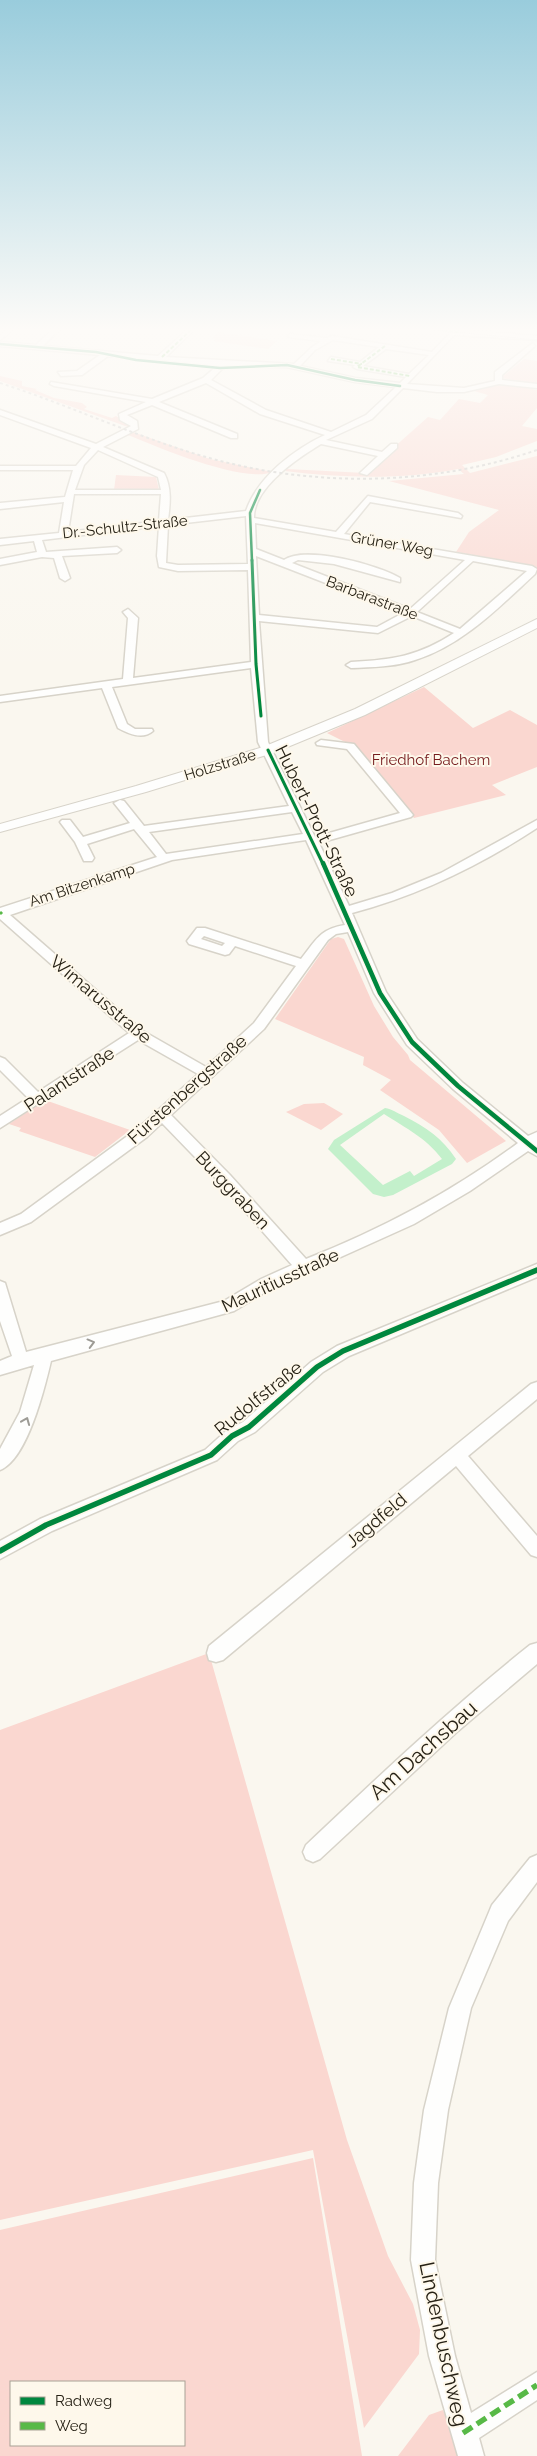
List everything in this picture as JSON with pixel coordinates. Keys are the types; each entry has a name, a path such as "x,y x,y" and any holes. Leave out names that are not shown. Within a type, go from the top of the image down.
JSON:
{"main road":[{"name":"Holzstraße","path":"0,820 265,746 384,691 537,614"},
{"name":"Holzstraße","path":"0,828 141,790 360,712 537,622"}],"street":[{"path":"88,444 161,475 164,479 161,562 165,567 253,567"},
{"path":"63,534 76,468 86,456 103,444"},
{"name":"Hubert-Prott-Straße","path":"316,444 292,459 260,490 254,499 250,517 256,664 265,746 346,911 351,928 380,993 406,1034 458,1086 534,1144"},
{"path":"332,444 383,455"},
{"path":"364,473 394,446"},
{"path":"0,468 76,468"},
{"path":"0,506 70,496 165,492"},
{"path":"338,535 368,499 458,516"},
{"name":"Dr.-Schultz-Straße","path":"0,542 163,523 250,517"},
{"name":"Grüner Weg","path":"250,517 338,535 532,569 532,572 499,603 460,632"},
{"path":"37,537 42,554"},
{"path":"0,562 42,554 116,550"},
{"name":"Barbarastraße","path":"252,551 460,632"},
{"path":"53,554 58,556 65,578"},
{"name":"Barbarastraße","path":"285,564 296,557 310,558 354,565 397,580"},
{"path":"254,618 316,622 371,634 411,613 472,558"},
{"path":"128,612 133,618 128,682"},
{"path":"351,665 410,658 460,632"},
{"path":"0,699 256,664"},
{"path":"106,684 122,726 133,732 148,731"},
{"name":"Am Bitzenkamp","path":"1,914 16,907 164,859 311,838 408,815 350,746 322,743"},
{"path":"120,802 164,859"},
{"name":"Hubert-Prott-Straße","path":"139,827 296,808"},
{"name":"Am Bitzenkamp","path":"66,822 81,842 88,858"},
{"path":"346,911 434,881 485,856 537,823"},
{"path":"81,842 139,827"},
{"name":"Wimarusstraße","path":"1,914 138,1034 208,1074"},
{"name":"Fürstenbergstraße","path":"0,1229 26,1218 142,1133 259,1026 303,964 329,932 351,928"},
{"path":"233,942 303,964"},
{"name":"Palantstraße","path":"0,1123 138,1034"},
{"path":"0,1062 37,1099"},
{"name":"Burggraben","path":"162,1115 225,1179 303,1267"},
{"name":"Mauritiusstraße","path":"0,1368 21,1360 44,1356 228,1306 250,1291 389,1231 434,1206 534,1144"},
{"name":"Rudolfstraße","path":"0,1551 46,1524 211,1455 232,1436 248,1428 317,1367 343,1352 537,1270"},
{"path":"0,1287 6,1316 21,1360"},
{"path":"0,1462 12,1448 28,1418 44,1356"},
{"name":"Jagdfeld","path":"216,1653 537,1389"},
{"path":"456,1454 537,1549"},
{"name":"Am Dachsbau","path":"313,1852 418,1753 506,1675 537,1652"},
{"name":"Lindenbuschweg","path":"467,2445 442,2356 423,2260 426,2183 436,2110 460,2008 500,1914 537,1865"},
{"path":"467,2445 537,2385"}],"green space":[{"path":"148,444 166,444 210,459 272,472 259,474 242,473 222,469"},
{"path":"398,444 530,444 496,457 462,465 470,473 537,456 537,567 456,552 469,532 499,510 389,481 464,474 458,469 437,473 372,477 285,471 287,469 365,473"},
{"path":"116,475 156,477 159,490 114,490"},
{"name":"Friedhof Bachem","path":"424,687 473,728 510,710 537,725 537,767 492,785 506,795 414,818 355,747 327,733"},
{"path":"338,937 344,939 374,1006 410,1060 506,1141 467,1163 439,1130 380,1090 391,1080 363,1065 364,1057 275,1019 331,939"},
{"path":"45,1100 130,1130 95,1157 19,1131 21,1128 9,1124"},
{"path":"324,1103 343,1114 321,1130 286,1112 304,1104"},
{"path":"209,1653 347,2140 388,2256 413,2304 420,2330 419,2354 364,2428 313,2150 0,2220 0,1730"},
{"path":"313,2158 362,2456 0,2456 0,2230"},
{"path":"443,2410 454,2435 458,2456 398,2456 429,2415"}],"shaded area":[{"path":"385,1108 404,1116 426,1129 445,1145 456,1159 452,1164 393,1195 384,1197 373,1194 328,1149 334,1140","holes":["384,1114 422,1139 442,1159 414,1176 410,1171 383,1185 340,1145"]}],"railway":[{"path":"164,444 206,457 288,474 372,479 456,471 497,462 537,450"}],"marked path":[{"path":"463,2433 537,2385"}],"cycle path":[{"path":"260,490 254,500 250,513 256,664 261,716"},
{"path":"268,750 338,894 380,993 412,1042 458,1086 537,1151"},
{"path":"0,1551 46,1525 211,1455 232,1436 249,1427 317,1367 343,1351 537,1270"}]}
